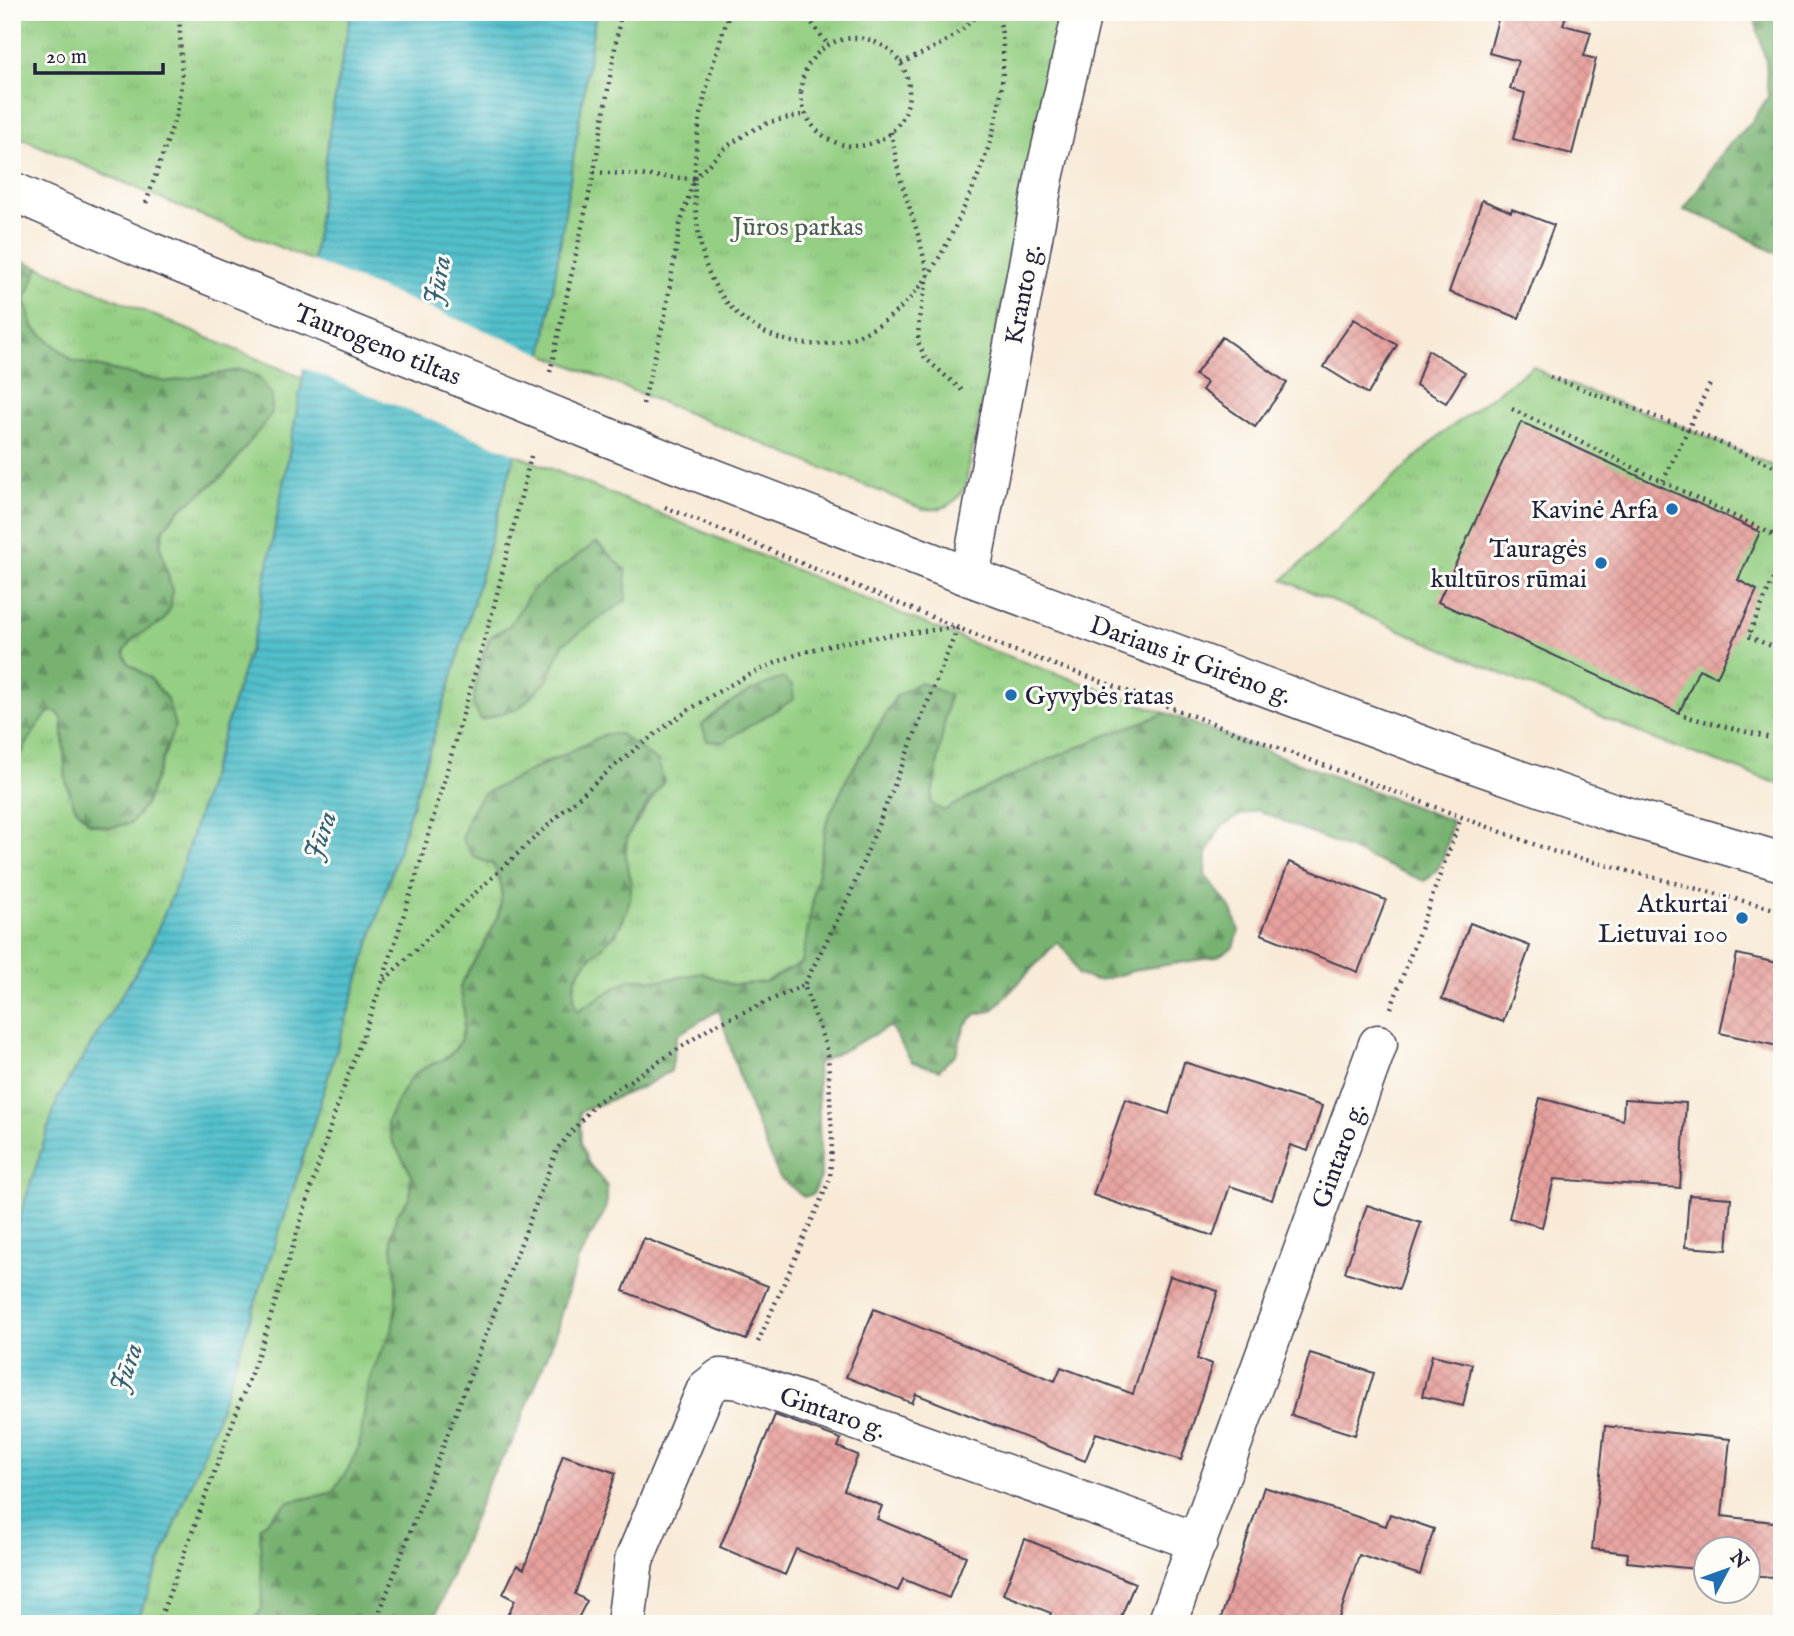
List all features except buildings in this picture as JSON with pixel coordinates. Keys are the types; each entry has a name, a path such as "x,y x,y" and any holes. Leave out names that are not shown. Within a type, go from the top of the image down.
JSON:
{"main road":[{"name":"Kranto g.","path":"970,577 1044,178 1082,12"},
{"name":"Taurogeno tiltas","path":"12,191 149,250 607,437"},
{"name":"Dariaus ir Girėno g.","path":"607,437 970,577 1441,752 1599,807 1782,862"},
{"name":"Gintaro g.","path":"1167,1624 1378,1044"},
{"path":"626,1624 634,1560 706,1389 720,1378 741,1380"},
{"name":"Gintaro g.","path":"741,1380 1198,1542"}],"path":[{"path":"146,203 177,113 182,78 179,12"},
{"path":"549,376 594,172 621,12"},
{"path":"730,12 711,66 699,123 694,200 704,257 716,286 732,311 784,341 817,346 848,341 880,325 905,304 928,276 954,230 977,179 993,133 1002,80 1003,35 998,12"},
{"path":"804,12 828,45"},
{"path":"901,63 949,40 968,26 979,12"},
{"path":"858,37 890,50 901,63 907,77 908,99 901,121 877,141 844,145 815,128 806,114 802,84 806,69 814,57 828,45 841,39 858,37"},
{"path":"643,404 665,315 680,225 694,179 726,147 749,132 770,122 806,114"},
{"path":"891,132 899,174 928,276 918,342 925,358 958,388 1000,416"},
{"path":"594,172 694,179"},
{"path":"1549,377 1688,429 1776,467 1782,479"},
{"path":"1663,481 1711,382"},
{"path":"1512,409 1782,539"},
{"path":"158,1624 263,1341 335,1112 382,983 420,864 493,610 534,444"},
{"path":"654,503 1007,649 1095,679 1552,851 1782,911"},
{"path":"1782,560 1748,636 1782,651"},
{"path":"382,983 437,928 615,765 657,731 701,702 781,660 815,649 958,627"},
{"path":"375,1624 557,1149 596,1103 713,1026 804,985 849,897 958,627"},
{"path":"1684,716 1782,741"},
{"path":"1378,1044 1461,818"},
{"path":"741,1380 830,1179 832,1142 828,1052 804,985"}],"green space":[{"path":"12,12 351,12 331,119 313,261 12,134"},
{"name":"Jūros parkas","path":"596,12 1060,12 965,487 953,502 942,508 923,509 543,354"},
{"path":"1753,12 1782,12 1782,256 1717,222 1684,210 1723,151 1750,124 1768,97 1766,62"},
{"path":"12,257 39,267 25,299 33,327 73,361 166,382 240,370 258,376 272,395 272,413 224,475 178,511 165,527 160,545 172,591 171,607 163,621 134,638 124,652 128,663 150,678 167,699 175,726 146,803 131,823 109,828 90,823 75,807 66,781 62,718 57,712 49,712 39,723 12,769"},
{"path":"39,267 303,378 256,629 176,886 148,952 58,1098 12,1242 12,769 39,723 49,712 57,712 62,718 66,781 75,807 90,823 109,828 131,823 146,803 175,726 150,678 128,663 124,652 134,638 163,621 172,591 160,545 165,527 178,511 224,475 272,412 272,395 240,370 166,382 73,361 33,327 25,299"},
{"path":"1533,366 1550,377 1688,429 1776,467 1782,479 1782,785 1656,740 1283,580 1439,436"},
{"path":"515,454 977,645 1166,713 1053,759 943,812 930,804 949,696 896,696 848,777 827,820 802,963 766,982 732,985 702,973 664,980 630,979 577,1011 573,997 576,978 585,961 617,933 631,880 625,864 627,837 664,781 606,734 545,762 505,785 474,857 494,865 500,883 501,899 494,926 460,987 464,1007 461,1037 451,1054 414,1075 402,1091 387,1122 393,1142 411,1173 410,1197 397,1214 391,1238 396,1276 396,1307 392,1331 377,1360 368,1386 359,1447 347,1471 331,1493 289,1502 262,1609 251,1624 136,1624 217,1418 293,1190 453,674","holes":["626,600 563,644 547,681 474,705 477,680 488,642 501,630 534,619"]},
{"path":"596,542 626,570 626,600 563,644 547,681 519,708 481,720 473,705 477,678 490,638 509,626 532,590"},
{"path":"783,678 792,686 794,699 723,742 707,741 702,725 711,717 740,697"},
{"path":"920,682 949,695 931,803 943,811 1000,781 1104,736 1166,713 1452,821 1444,855 1437,870 1424,881 1257,810 1238,816 1220,828 1206,854 1205,875 1232,910 1239,931 1234,947 1216,957 1140,969 1094,980 1078,975 1069,954 1057,942 992,1011 976,1014 965,1025 956,1054 939,1070 912,1062 890,1026 817,1064 821,1177 813,1194 804,1197 779,1177 745,1095 719,1010 677,1035 671,1071 640,1088 580,1112 581,1144 589,1164 607,1186 604,1213 578,1260 556,1334 512,1443 490,1478 432,1624 251,1624 262,1609 260,1527 288,1502 331,1493 347,1471 359,1447 368,1386 377,1360 392,1331 396,1307 396,1276 391,1238 397,1214 410,1197 411,1173 393,1142 387,1122 402,1091 414,1075 451,1054 457,1046 464,1017 460,987 499,913 501,886 494,865 474,857 462,839 470,813 483,794 606,734 620,734 658,762 664,781 627,839 626,856 631,886 628,907 615,934 580,969 575,980 574,994 577,1011 630,979 664,980 702,973 732,985 765,982 802,963 827,820 848,777 897,696"}],"water":[{"name":"Jūra","path":"351,12 596,12 543,354 453,674 293,1190 217,1418 136,1624 12,1624 12,1242 58,1098 148,952 176,886 256,629 303,378 313,261 331,119"}],"pier":[{"path":"310,260 546,355 518,455 301,367"}],"place":[{"name":"Kavinė Arfa","path":"1672,509"},
{"name":"Tauragės kultūros rūmai","path":"1601,563"},
{"name":"Gyvybės ratas","path":"1011,695"},
{"name":"Atkurtai Lietuvai 100","path":"1742,918"}]}
